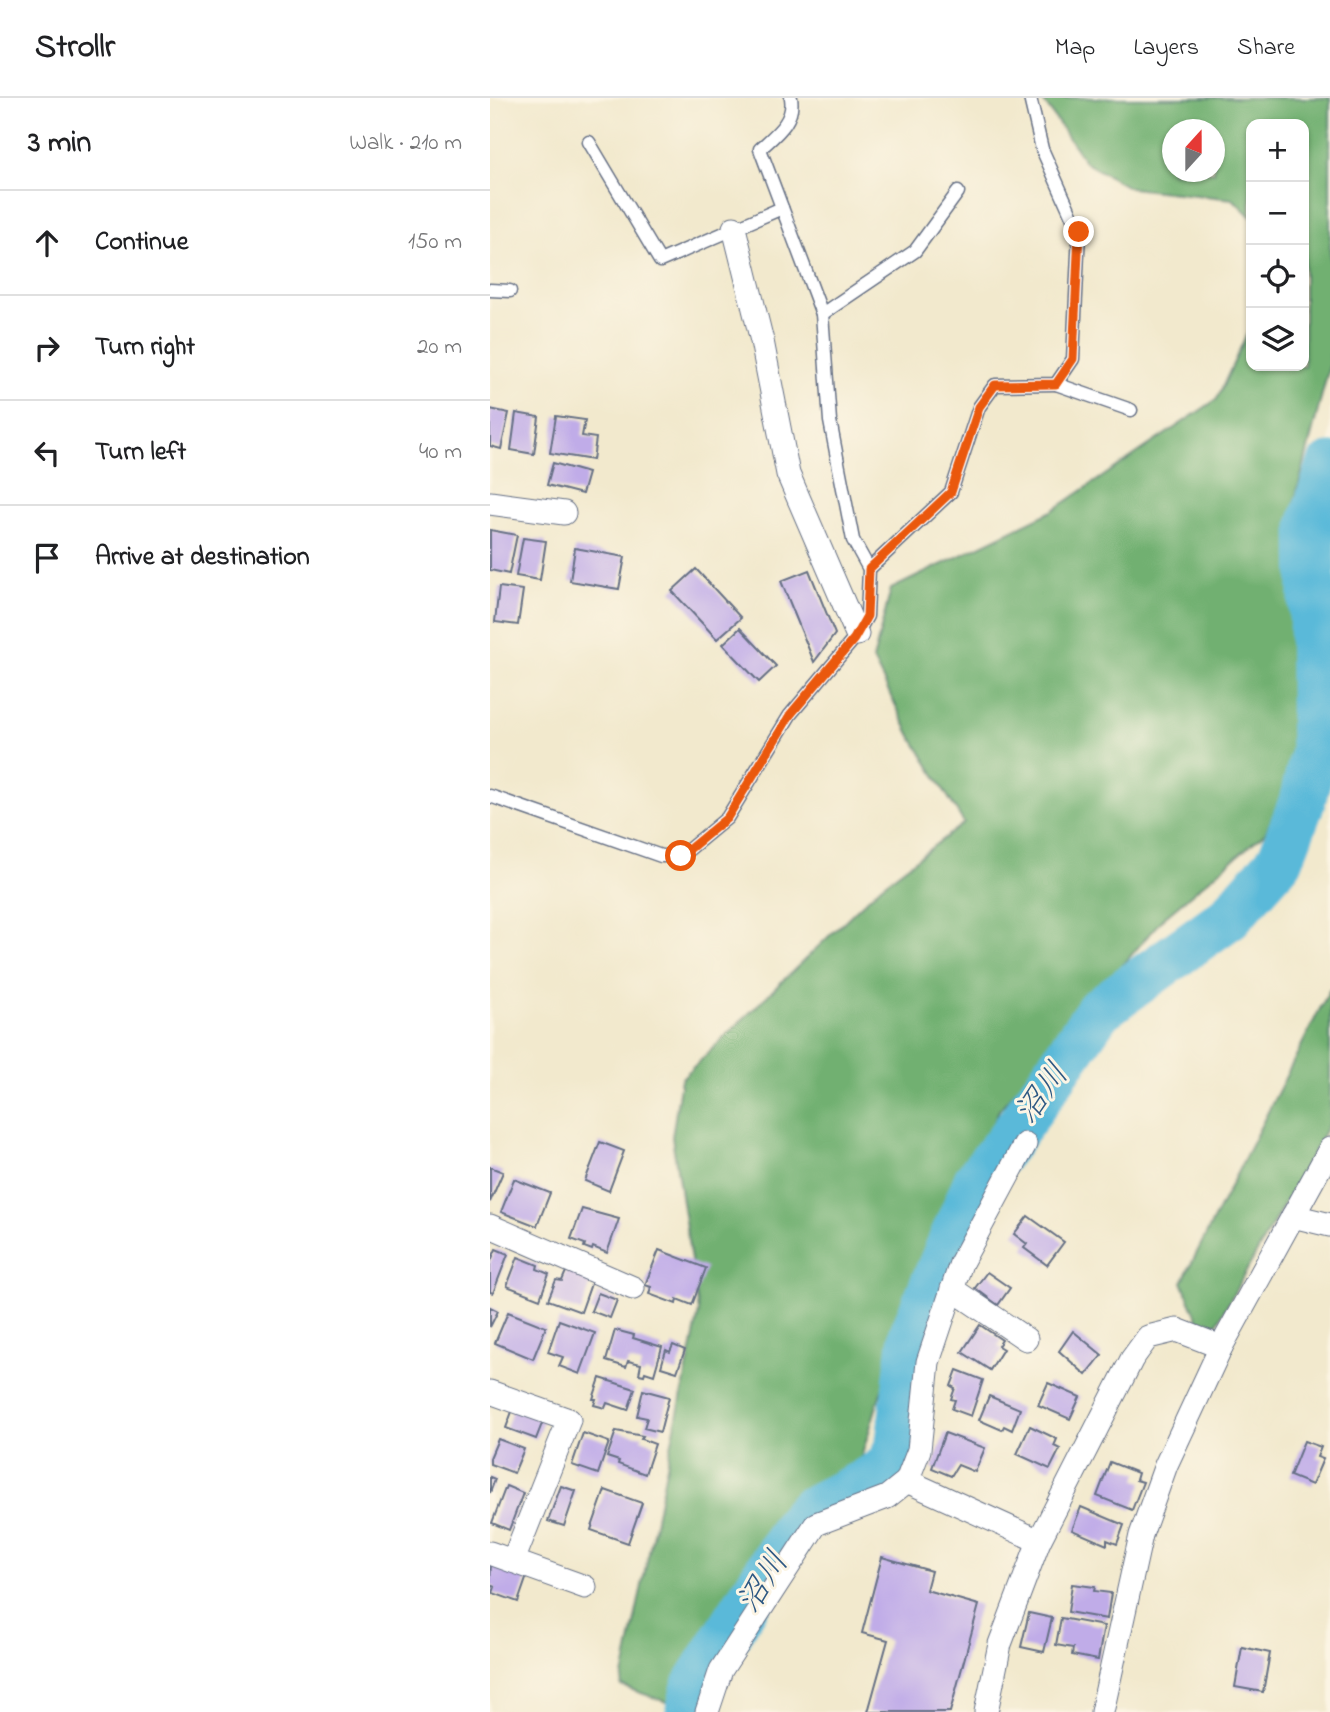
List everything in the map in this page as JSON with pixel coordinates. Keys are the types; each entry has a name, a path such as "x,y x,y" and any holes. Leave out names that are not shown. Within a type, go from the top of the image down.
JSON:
{"street":[{"path":"734,228 762,341 788,474 857,634"},
{"path":"490,503 564,513"},
{"path":"707,1712 721,1670 816,1524 887,1497 907,1480 919,1450 928,1362 961,1263 1025,1144"},
{"path":"1102,1712 1141,1535 1166,1465 1221,1347 1330,1149"},
{"path":"1293,1216 1330,1224"},
{"path":"490,1226 633,1288"},
{"path":"952,1289 1026,1339"},
{"path":"986,1712 1000,1644 1040,1541 1132,1359 1148,1337 1177,1330 1221,1347"},
{"path":"490,1392 569,1420 513,1561"},
{"path":"907,1480 1040,1541"},
{"path":"490,1553 585,1587"}],"lane":[{"path":"490,796 661,856 681,856 727,818 790,715 857,634 867,616 869,569 853,540 830,421 822,314 760,149 784,128 792,104 791,98"},
{"path":"1031,98 1042,149 1079,232 1073,359 1056,384"},
{"path":"589,142 660,261 782,208"},
{"path":"822,314 915,251 958,192"},
{"path":"490,290 510,291"},
{"path":"869,569 951,492 979,407 995,385 1056,384 1131,410"}],"green space":[{"path":"1041,98 1330,98 1330,363 1294,504 1330,630 1330,684 1266,832 1163,918 999,1110 881,1392 858,1468 796,1525 720,1607 690,1710 621,1686 699,1312 672,1137 681,1079 881,886 964,823 911,736 873,660 891,589 1052,511 1217,399 1246,336 1246,371 1309,371 1309,119 1246,119 1246,212 1233,199 1130,188 1086,163"},
{"path":"1330,989 1330,1122 1207,1341 1182,1282"}],"building":[{"path":"490,409 509,413 501,449 490,446"},
{"path":"516,413 539,417 534,454 511,450"},
{"path":"556,416 585,420 582,436 596,438 593,460 550,453"},
{"path":"553,463 588,473 582,494 547,485"},
{"path":"490,530 517,535 509,574 490,570"},
{"path":"523,538 546,541 540,580 516,576"},
{"path":"575,548 625,557 619,589 570,581"},
{"path":"696,569 741,618 717,639 672,591"},
{"path":"809,570 835,634 814,662 781,581"},
{"path":"499,587 523,590 518,625 495,622"},
{"path":"740,628 776,666 759,682 723,644"},
{"path":"600,1142 624,1151 609,1191 585,1181"},
{"path":"490,1167 503,1172 490,1202"},
{"path":"514,1179 550,1193 537,1226 501,1212"},
{"path":"582,1209 619,1219 607,1253 593,1247 592,1250 584,1247 585,1244 571,1239"},
{"path":"1028,1216 1064,1242 1047,1265 1024,1248 1027,1244 1014,1234"},
{"path":"496,1249 508,1254 493,1293 490,1292 490,1263"},
{"path":"659,1250 706,1268 692,1305 677,1299 676,1304 649,1294 651,1287 645,1285"},
{"path":"518,1257 538,1265 537,1269 549,1274 540,1299 507,1286"},
{"path":"567,1269 593,1278 581,1312 548,1300 556,1280 562,1281"},
{"path":"987,1272 1010,1288 998,1305 975,1288"},
{"path":"598,1293 617,1300 610,1318 591,1311"},
{"path":"490,1307 498,1311 490,1327"},
{"path":"508,1312 546,1327 533,1359 495,1343"},
{"path":"559,1320 595,1333 580,1374 559,1366 563,1357 548,1352"},
{"path":"980,1325 1002,1340 998,1346 1003,1349 990,1370 962,1352"},
{"path":"615,1330 662,1347 654,1375 645,1372 644,1375 639,1374 641,1364 628,1361 626,1367 606,1361"},
{"path":"1073,1331 1102,1355 1086,1375 1059,1351"},
{"path":"673,1345 685,1350 677,1372 661,1367 666,1350 670,1352"},
{"path":"957,1370 983,1380 971,1416 952,1409 955,1400 951,1399 955,1388 951,1386"},
{"path":"600,1378 635,1389 628,1410 607,1403 605,1408 594,1405 596,1399 593,1399"},
{"path":"1048,1383 1080,1397 1070,1419 1038,1405"},
{"path":"643,1390 669,1397 660,1432 644,1428 647,1418 637,1416"},
{"path":"989,1396 1020,1409 1012,1430 1004,1426 1002,1430 979,1420"},
{"path":"513,1409 543,1421 536,1439 506,1428"},
{"path":"1030,1426 1057,1439 1054,1446 1060,1449 1050,1469 1017,1454"},
{"path":"616,1431 643,1436 641,1439 655,1444 645,1474 607,1457"},
{"path":"583,1433 609,1442 598,1474 572,1465"},
{"path":"945,1433 985,1448 975,1472 958,1465 951,1476 932,1468"},
{"path":"498,1439 524,1449 514,1473 490,1464"},
{"path":"1304,1441 1321,1447 1317,1457 1323,1459 1312,1485 1290,1476"},
{"path":"1110,1462 1138,1473 1136,1480 1143,1482 1132,1510 1097,1496"},
{"path":"490,1477 495,1479 490,1493"},
{"path":"506,1486 523,1493 509,1530 492,1523"},
{"path":"561,1486 576,1491 564,1526 548,1521"},
{"path":"605,1490 642,1503 628,1543 591,1530"},
{"path":"1081,1507 1124,1525 1117,1544 1107,1540 1107,1545 1072,1530"},
{"path":"882,1557 931,1571 926,1590 979,1605 950,1712 868,1712 888,1640 862,1633"},
{"path":"491,1563 527,1576 518,1602 493,1593 495,1587 490,1585"},
{"path":"1072,1584 1095,1587 1094,1591 1111,1593 1107,1619 1068,1612"},
{"path":"1029,1613 1052,1618 1044,1652 1021,1647"},
{"path":"1061,1618 1104,1626 1098,1660 1072,1655 1073,1648 1056,1645"},
{"path":"1242,1647 1270,1653 1263,1692 1235,1687"}],"waterway":[{"name":"沼川","path":"689,1712 695,1686 796,1525 808,1511 863,1483 891,1465 899,1441 912,1335 977,1180 1009,1140 1099,1010 1229,917 1280,860 1302,802 1314,751 1311,525 1330,466"}],"route":[{"path":"681,856 727,818 790,715 854,639 867,616 869,569 951,492 979,407 995,385 1056,384 1073,359 1079,232"}]}
